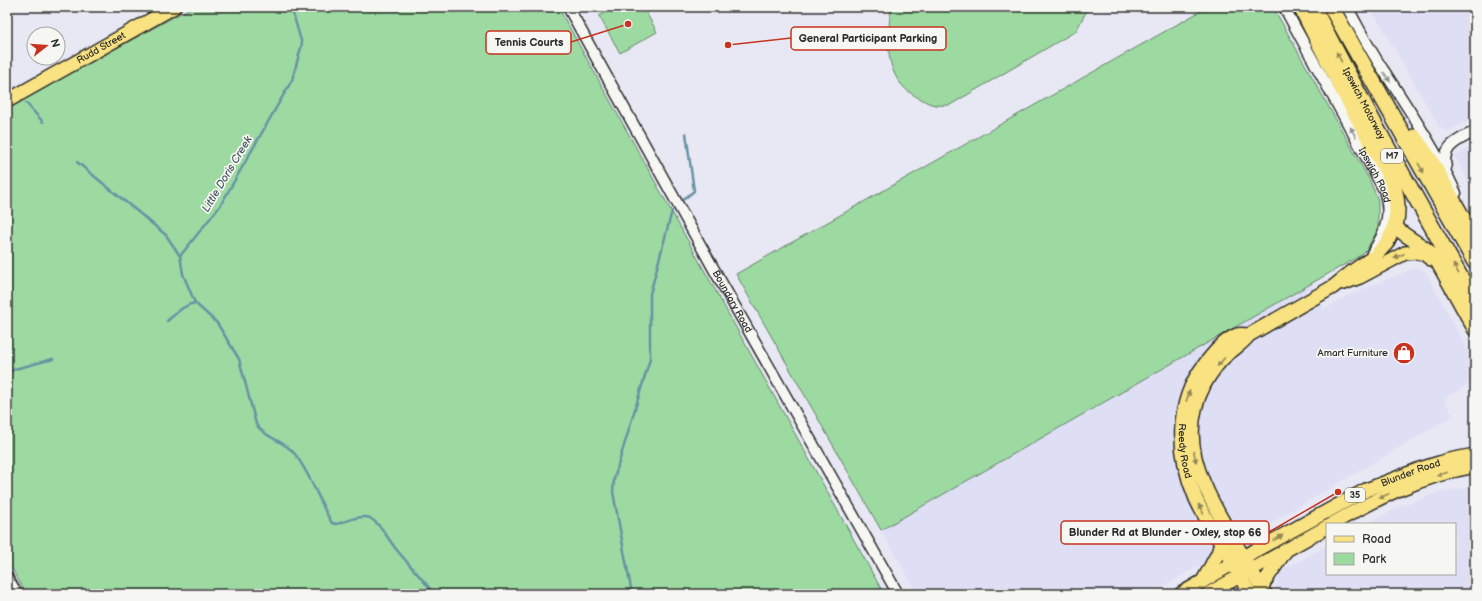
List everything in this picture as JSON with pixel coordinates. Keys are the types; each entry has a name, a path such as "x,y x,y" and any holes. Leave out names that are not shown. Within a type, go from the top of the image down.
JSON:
{"highway":[{"path":"1301,7 1344,92 1390,177 1395,190 1397,202 1391,223"},
{"name":"Ipswich Motorway","path":"1313,7 1377,129 1475,303"},
{"name":"Ipswich Motorway","path":"1331,7 1475,262"},
{"path":"1388,109 1400,115 1429,158 1475,240"}],"main road":[{"name":"Rudd Street","path":"7,101 174,7"},
{"name":"Reedy Road","path":"1238,561 1216,509 1201,480 1194,459 1192,434 1196,406 1204,384 1227,354 1242,344 1249,335 1333,287 1382,250 1389,240 1391,223"},
{"path":"1391,223 1403,234 1432,253 1475,330"},
{"path":"1333,287 1354,280 1408,252 1417,252 1426,255 1443,272"},
{"name":"Reedy Road","path":"1238,561 1221,543 1196,499 1182,451 1181,423 1190,391 1201,370 1210,358 1227,342 1238,335 1249,335"},
{"name":"Blunder Road","path":"1206,588 1238,561 1347,499 1386,481 1420,469 1450,460 1475,455"},
{"name":"Blunder Road","path":"1334,523 1409,484 1447,472 1475,466"},
{"name":"Blunder Road","path":"1182,594 1206,588 1245,573 1326,528"},
{"path":"1206,588 1221,543"},
{"path":"1238,561 1245,573 1263,591 1286,550"},
{"path":"1245,573 1250,594"}],"street":[{"name":"Boundary Road","path":"568,7 716,273 898,594"},
{"name":"Ipswich Road","path":"1284,7 1382,186 1387,201 1391,223"},
{"path":"1347,7 1383,70 1431,144 1449,177 1475,236"},
{"path":"1449,177 1445,165 1445,153 1449,146 1475,131"},
{"path":"7,577 17,594"}],"shaded area":[{"path":"1370,7 1475,7 1475,117 1446,131 1439,126"},
{"path":"1475,145 1475,194 1455,156"},
{"path":"1417,267 1425,271 1475,363 1475,380 1444,399 1453,416 1150,594 918,594 881,530 1311,283 1324,309 1349,295"},
{"path":"1475,486 1475,594 1274,594 1280,571 1326,547 1326,575 1456,575 1456,523 1369,523 1403,505 1440,492"}],"green space":[{"path":"192,7 558,7 884,594 26,594 7,560 7,108"},
{"path":"616,7 643,7 657,32 620,53 599,16"},
{"path":"892,7 1086,7 1086,12 1076,31 950,105 933,105 917,97 906,89 898,80 893,70 889,46"},
{"path":"1208,7 1273,7 1369,179 1378,200 1378,229 1367,249 1361,255 881,530 736,274"}],"waterway":[{"name":"Little Doris Creek","path":"291,7 302,44 292,80 220,206 180,256 183,274 195,303 217,323 239,359 256,424 264,433 285,445 294,453 310,478 332,523 336,524 362,517 370,518 381,528 396,549 434,594"},
{"name":"Little Doris Creek","path":"26,103 43,122"},
{"path":"684,199 694,191 686,133"},
{"path":"77,162 166,235 180,256"},
{"path":"632,594 613,492 614,479 650,359 650,294 672,211"},
{"path":"167,321 183,308 195,303"},
{"path":"7,374 15,369 53,359"}],"place":[{"name":"Tennis Courts","path":"628,24"},
{"name":"General Participant Parking","path":"728,45"},
{"name":"Amart Furniture","path":"1404,353"},
{"name":"Blunder Rd at Blunder - Oxley, stop 66","path":"1338,492"}]}
